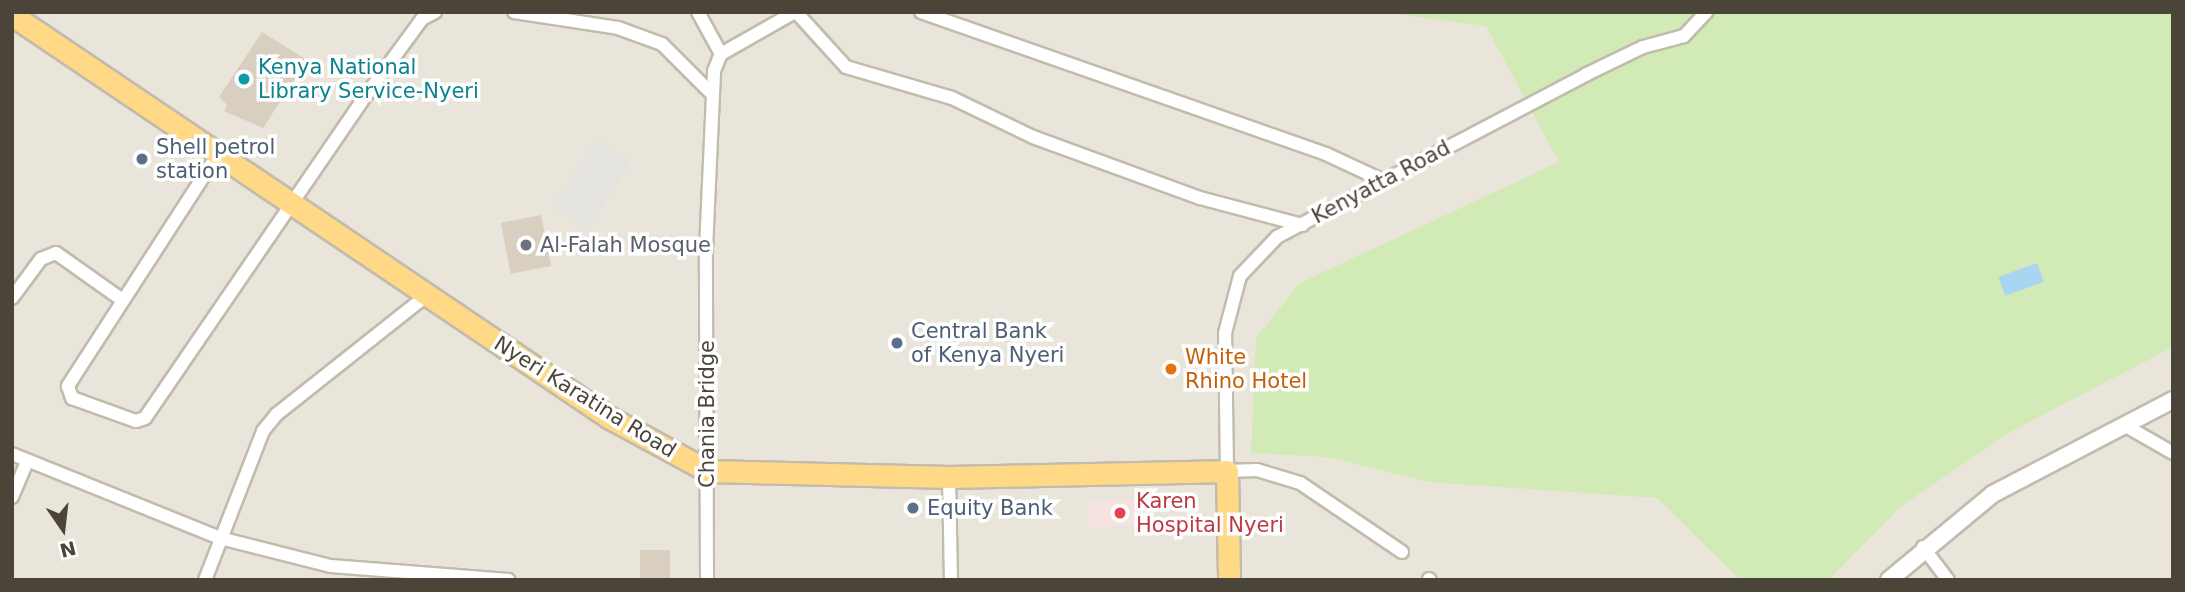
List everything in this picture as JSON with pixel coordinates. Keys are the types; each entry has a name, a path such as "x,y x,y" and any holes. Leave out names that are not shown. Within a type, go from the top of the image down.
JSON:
{"highway":[{"name":"Nyeri Karatina Road","path":"12,15 216,156 293,201 426,296 610,418 708,471 949,477 1227,471"},
{"path":"1227,471 1229,580"}],"street":[{"path":"514,12 618,28 662,44 711,93"},
{"path":"698,12 721,54 795,12 846,66 951,98 1033,137 1200,198 1302,225"},
{"path":"921,12 1326,154 1384,181"},
{"name":"Kenyatta Road","path":"1227,471 1224,333 1234,292 1252,258 1302,225 1643,47 1684,36 1706,12"},
{"path":"216,156 121,299 68,386 72,398 141,421 293,201 430,13"},
{"name":"Chania Bridge","path":"707,580 706,249 711,93 721,54"},
{"path":"12,298 41,259 55,253 121,299"},
{"path":"205,580 263,432 277,414 426,296"},
{"path":"1889,580 1923,547 1993,494 2173,400"},
{"path":"2124,425 2173,453"},
{"path":"12,454 220,538 331,566 508,580"},
{"path":"12,497 27,461"},
{"path":"1227,471 1256,470 1300,483 1402,552"},
{"path":"949,477 951,580"},
{"path":"1923,547 1948,580"},
{"path":"331,566 331,580"}],"shaded area":[{"path":"12,12 2173,12 2173,580 12,580"},
{"path":"598,140 631,162 586,230 553,207"},
{"name":"Karen Hospital Nyeri","path":"1152,499 1153,525 1089,527 1088,501"}],"green space":[{"path":"1381,12 2173,12 2173,347 2010,432 1900,507 1829,580 1740,580 1657,498 1429,482 1328,457 1251,453 1256,338 1300,283 1559,162 1486,26"}],"water":[{"path":"2037,263 2044,282 2005,296 1998,277"}],"building":[{"name":"Kenya National Library Service-Nyeri","path":"262,32 307,60 263,128 224,111 227,105 219,97"},
{"name":"Al-Falah Mosque","path":"541,215 551,266 511,274 501,223"},
{"path":"640,550 670,550 670,580 640,580"}],"place":[{"name":"Kenya National Library Service-Nyeri","path":"244,79"},
{"name":"Shell petrol station","path":"142,159"},
{"name":"Al-Falah Mosque","path":"526,245"},
{"name":"Central Bank of Kenya Nyeri","path":"897,343"},
{"name":"White Rhino Hotel","path":"1171,369"},
{"name":"Equity Bank","path":"913,508"},
{"name":"Karen Hospital Nyeri","path":"1120,513"}]}
